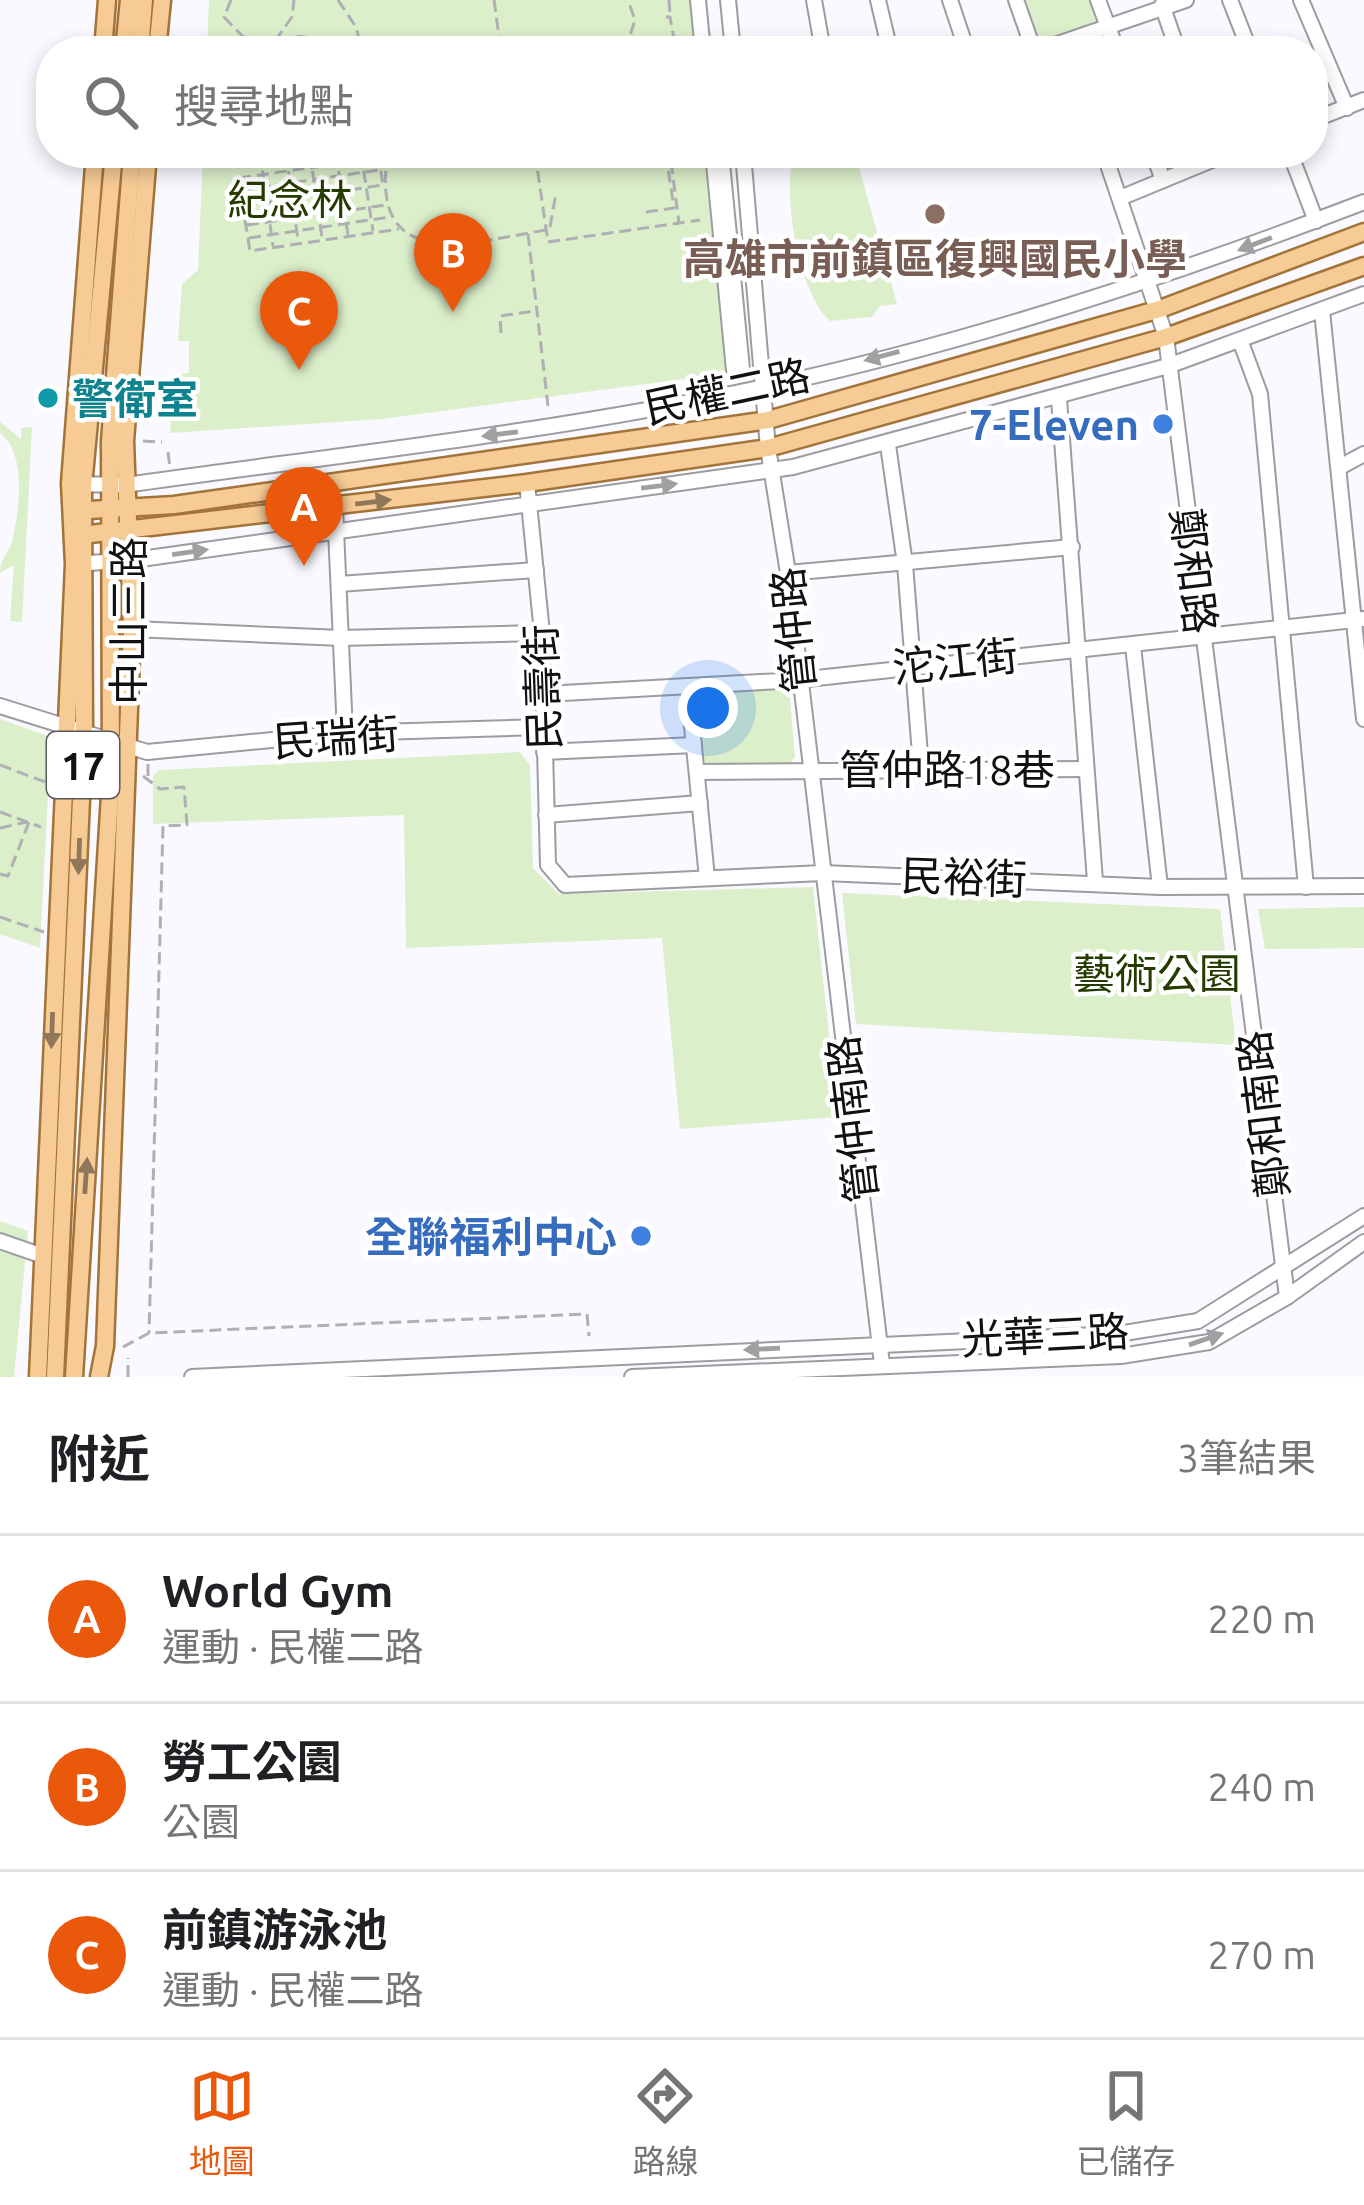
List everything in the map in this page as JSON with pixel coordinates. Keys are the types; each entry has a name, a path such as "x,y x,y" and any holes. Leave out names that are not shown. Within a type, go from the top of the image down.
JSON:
{"main road":[{"path":"104,36 107,0"},
{"path":"125,36 129,0"},
{"path":"141,36 144,0"},
{"path":"159,36 162,0"},
{"name":"中山三路","path":"55,1377 84,734 76,484 94,168"},
{"name":"中山三路","path":"76,484 112,168"},
{"name":"中山三路","path":"99,1377 105,1346 119,744 111,535 120,512 131,168"},
{"name":"中山三路","path":"118,485 147,168"},
{"name":"民權二路","path":"78,511 120,512 768,420 1160,309 1364,232"},
{"name":"民權二路","path":"79,536 335,507 528,493 768,448 1166,337 1364,266"},
{"name":"中山三路","path":"74,1377 119,744 132,629 132,532 120,512"},
{"name":"中山三路","path":"38,1377 63,728 80,563"}],"street":[{"path":"702,0 706,36"},
{"path":"728,0 732,36"},
{"path":"814,0 820,36"},
{"path":"878,0 886,36"},
{"path":"950,0 962,36"},
{"path":"1016,0 1029,36"},
{"path":"1098,0 1111,36"},
{"path":"1094,36 1162,4 1186,0"},
{"path":"1230,0 1244,36"},
{"path":"1301,0 1316,36"},
{"path":"1162,4 1173,36"},
{"path":"1328,63 1347,108"},
{"path":"1328,115 1364,100"},
{"path":"718,168 734,370 742,369 719,168"},
{"name":"管仲路","path":"744,168 768,448 788,573 823,873"},
{"name":"鄭和路","path":"1109,168 1166,337 1234,859"},
{"path":"1158,168 1162,180"},
{"path":"1120,198 1190,168"},
{"path":"1296,168 1316,220"},
{"name":"民權二路","path":"76,484 118,485 520,431 766,387 1151,284 1364,202"},
{"name":"民權二路","path":"80,563 335,532 528,493 772,471 1059,399 1168,366 1364,295"},
{"path":"1322,311 1361,619 1364,718"},
{"path":"1240,340 1260,394 1306,887"},
{"path":"1059,399 1094,881"},
{"path":"888,445 905,564 921,766"},
{"path":"1340,467 1364,454"},
{"name":"民壽街","path":"528,493 542,633 548,865 565,885"},
{"path":"335,507 345,734"},
{"path":"788,573 1072,547"},
{"path":"338,584 536,570"},
{"name":"沱江街","path":"545,694 798,680 1361,619"},
{"path":"132,629 340,638 542,633"},
{"path":"1133,646 1160,887"},
{"path":"688,686 707,878"},
{"name":"民瑞街","path":"0,706 63,728 159,752 345,734 544,727"},
{"path":"544,752 694,745"},
{"name":"管仲路18巷","path":"697,772 921,766 1084,769"},
{"path":"546,814 700,803"},
{"name":"鄭和南路","path":"1234,859 1287,1297"},
{"name":"民裕街","path":"565,885 823,873 1236,889 1364,886"},
{"name":"管仲南路","path":"823,873 882,1364"},
{"name":"光華三路","path":"192,1377 1118,1334 1198,1321 1282,1273 1364,1216"},
{"path":"0,1241 44,1256"},
{"name":"光華三路","path":"632,1377 1120,1356 1209,1342 1287,1297 1364,1242"}],"path":[{"path":"231,0 224,16 242,36"},
{"path":"279,36 292,17 293,0"},
{"path":"338,0 356,36"},
{"path":"494,0 499,36"},
{"path":"628,0 635,20 630,36"},
{"path":"669,0 672,36"},
{"path":"262,168 274,248"},
{"path":"288,168 298,244"},
{"path":"239,178 312,168 322,240"},
{"path":"339,168 348,237"},
{"path":"363,168 374,233"},
{"path":"383,185 386,168"},
{"path":"537,168 548,242 700,220"},
{"path":"670,168 679,224"},
{"path":"646,212 674,208 670,168"},
{"path":"241,190 381,170 391,230"},
{"path":"243,206 383,185"},
{"path":"548,232 556,193"},
{"path":"388,207 403,232 419,243 548,232"},
{"path":"388,207 246,223 250,251 400,228"},
{"path":"248,238 389,218"},
{"path":"528,232 548,406"},
{"path":"501,333 500,316 536,311"},
{"path":"0,765 47,783"},
{"path":"148,777 160,789 184,787 187,825 163,826 149,1333"},
{"path":"0,812 41,827"},
{"path":"0,828 29,822"},
{"path":"0,874 8,876 29,822"},
{"path":"0,917 44,933"},
{"path":"126,1347 149,1333 587,1314 589,1336"},
{"path":"128,1358 128,1377"}],"green space":[{"path":"209,0 699,0 702,36 208,36"},
{"path":"1022,0 1089,0 1097,24 1061,36 1034,36"},
{"name":"紀念林","path":"202,168 713,168 730,373 382,419 170,433 174,374 189,373 189,341 178,341 182,284 198,270"},
{"path":"791,168 859,168 897,304 880,306 872,317 830,321 802,269 792,223"},
{"path":"0,422 21,439 21,428 32,427 22,622 10,621 14,565 0,573 13,538 19,482 14,454 0,433"},
{"path":"782,690 790,698 795,757 789,765 705,767 697,691"},
{"path":"0,719 51,737 40,948 0,934"},
{"path":"520,752 530,765 533,868 559,894 813,887 838,1117 680,1129 662,938 406,948 404,815 153,824 153,776 159,770"},
{"name":"藝術公園","path":"842,893 1220,909 1236,1045 856,1024"},
{"path":"1364,907 1364,948 1265,949 1258,909"},
{"path":"0,1221 28,1231 14,1377 0,1377"}],"place":[{"name":"高雄市前鎮區復興國民小學","path":"935,214"},
{"name":"勞工公園","path":"453,312"},
{"name":"前鎮游泳池","path":"299,370"},
{"name":"警衛室","path":"48,398"},
{"name":"7-Eleven","path":"1163,424"},
{"name":"World Gym","path":"304,566"},
{"name":"全聯福利中心","path":"641,1236"}]}
